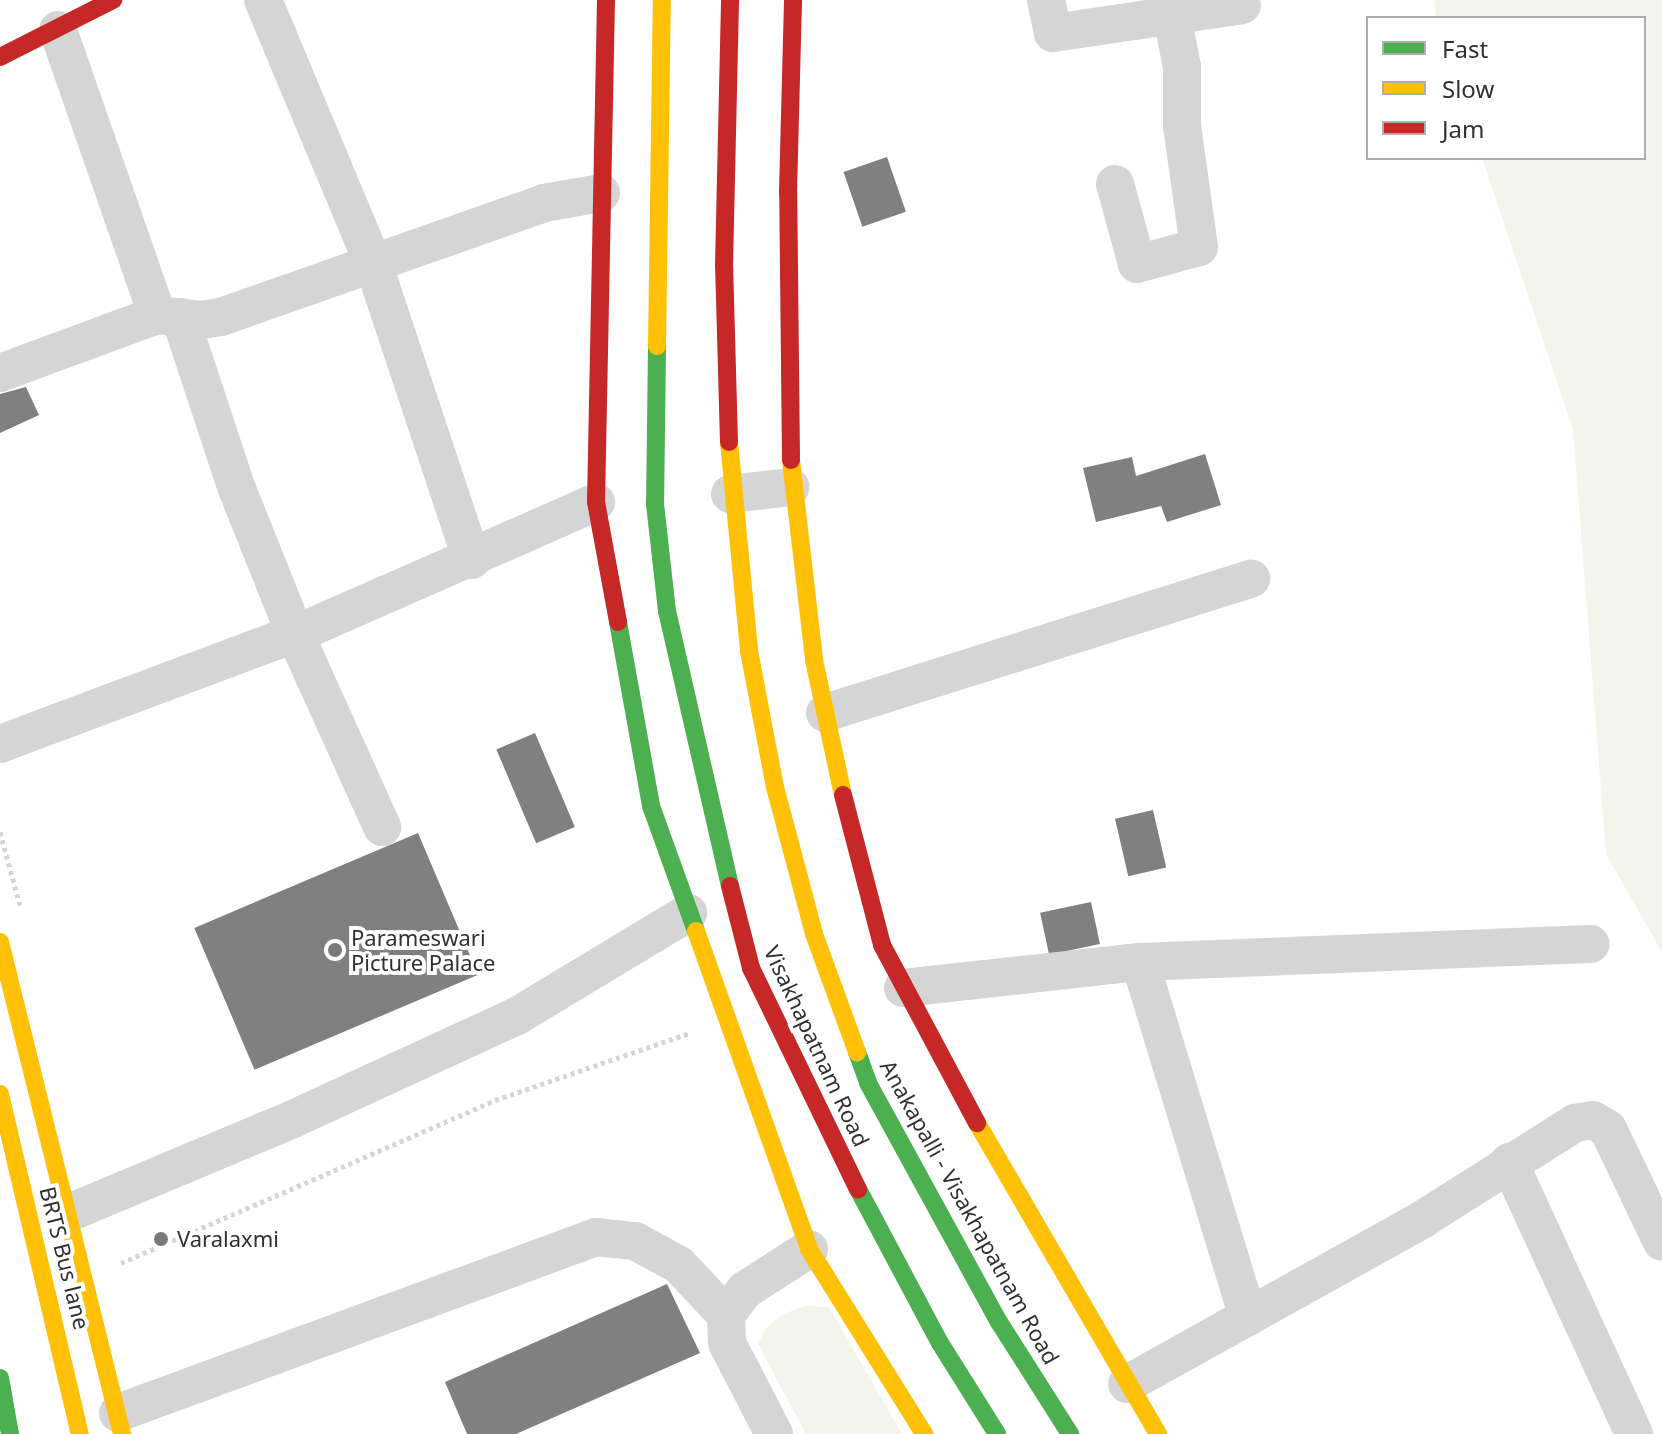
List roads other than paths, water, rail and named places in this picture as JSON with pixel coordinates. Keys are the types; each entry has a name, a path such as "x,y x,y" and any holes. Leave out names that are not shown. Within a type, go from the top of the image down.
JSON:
{"main road":[{"path":"0,57 113,0"},
{"path":"606,0 596,502 651,806 809,1249 924,1434"},
{"name":"Visakhapatnam Road","path":"662,0 655,504 667,611 751,968 818,1114 940,1343 997,1434"},
{"name":"Anakapalli - Visakhapatnam Road","path":"730,0 724,266 730,494 749,651 775,787 814,934 868,1083 962,1256 1070,1434"},
{"path":"793,0 788,192 791,487 825,713 882,945 903,988 1158,1434"},
{"path":"0,942 71,1212 120,1423"},
{"name":"BRTS Bus lane","path":"0,1094 80,1434"},
{"path":"0,1378 10,1434"}],"street":[{"path":"263,0 373,263 472,560"},
{"path":"1046,0 1053,33 1171,8 1242,5"},
{"path":"1115,184 1137,264 1199,247 1182,126 1182,67 1171,8"},
{"path":"58,30 295,634 382,827"},
{"path":"0,373 168,316 221,317 544,203 601,193"},
{"path":"730,494 791,487"},
{"path":"0,744 295,634 472,560 596,502"},
{"path":"825,713 1251,579"},
{"path":"71,1212 293,1119 517,1016 688,913"},
{"path":"903,988 1140,962 1591,944"},
{"path":"1140,962 1248,1317"},
{"path":"1127,1384 1423,1219 1575,1123 1593,1120 1619,1146 1662,1242"},
{"path":"1509,1162 1634,1434"},
{"path":"120,1423 596,1237 635,1241 679,1265 726,1315"},
{"path":"774,1434 727,1343 726,1315 745,1290 809,1249"}],"place":[{"name":"Parameswari Picture Palace","path":"335,950"},
{"name":"Varalaxmi","path":"161,1239"}]}
